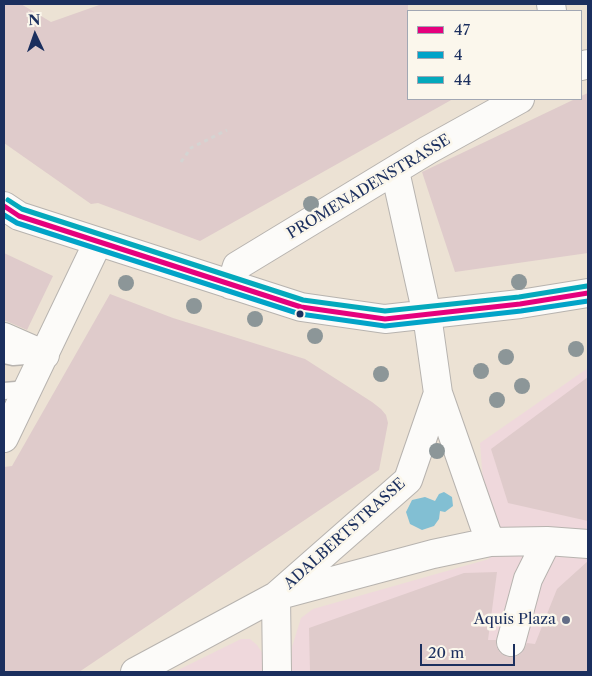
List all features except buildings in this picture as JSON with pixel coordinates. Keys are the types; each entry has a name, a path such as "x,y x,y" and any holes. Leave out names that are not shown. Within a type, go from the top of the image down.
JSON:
{"street":[{"name":"PROMENADENSTRASSE","path":"231,285 237,266 395,170 518,100"},
{"path":"395,170 427,316 438,393 490,542"},
{"path":"4,206 19,216 301,307 386,319 427,316 588,293"},
{"path":"4,438 16,390 45,354 98,242"},
{"path":"4,336 45,354"},
{"name":"ADALBERTSTRASSE","path":"135,672 276,596 408,480 438,393"},
{"path":"512,642 528,580 547,541"},
{"name":"ADALBERTSTRASSE","path":"276,596 433,554 490,542 547,541 588,544"},
{"path":"276,596 277,672"}],"lane":[{"path":"4,355 13,357 45,354"}],"path":[{"path":"181,162 191,148 227,130"}],"shaded area":[{"path":"588,368 588,672 292,672 292,647 301,618 313,609 489,559 480,443"},
{"path":"241,639 250,639 263,654 262,672 174,672"}],"water":[{"path":"444,492 452,497 453,506 445,512 440,511 439,519 434,526 422,530 410,524 406,512 412,500 425,497 435,501 439,494"}],"transit line":[{"name":"44","path":"8,200 22,209 303,300 385,311 519,297 587,286"},
{"name":"47","path":"4,206 19,216 301,307 385,319 520,304 588,293"},
{"name":"4","path":"4,215 17,223 300,314 385,326 521,311 588,301"}],"place":[{"name":"Aquis Plaza","path":"566,620"}]}
